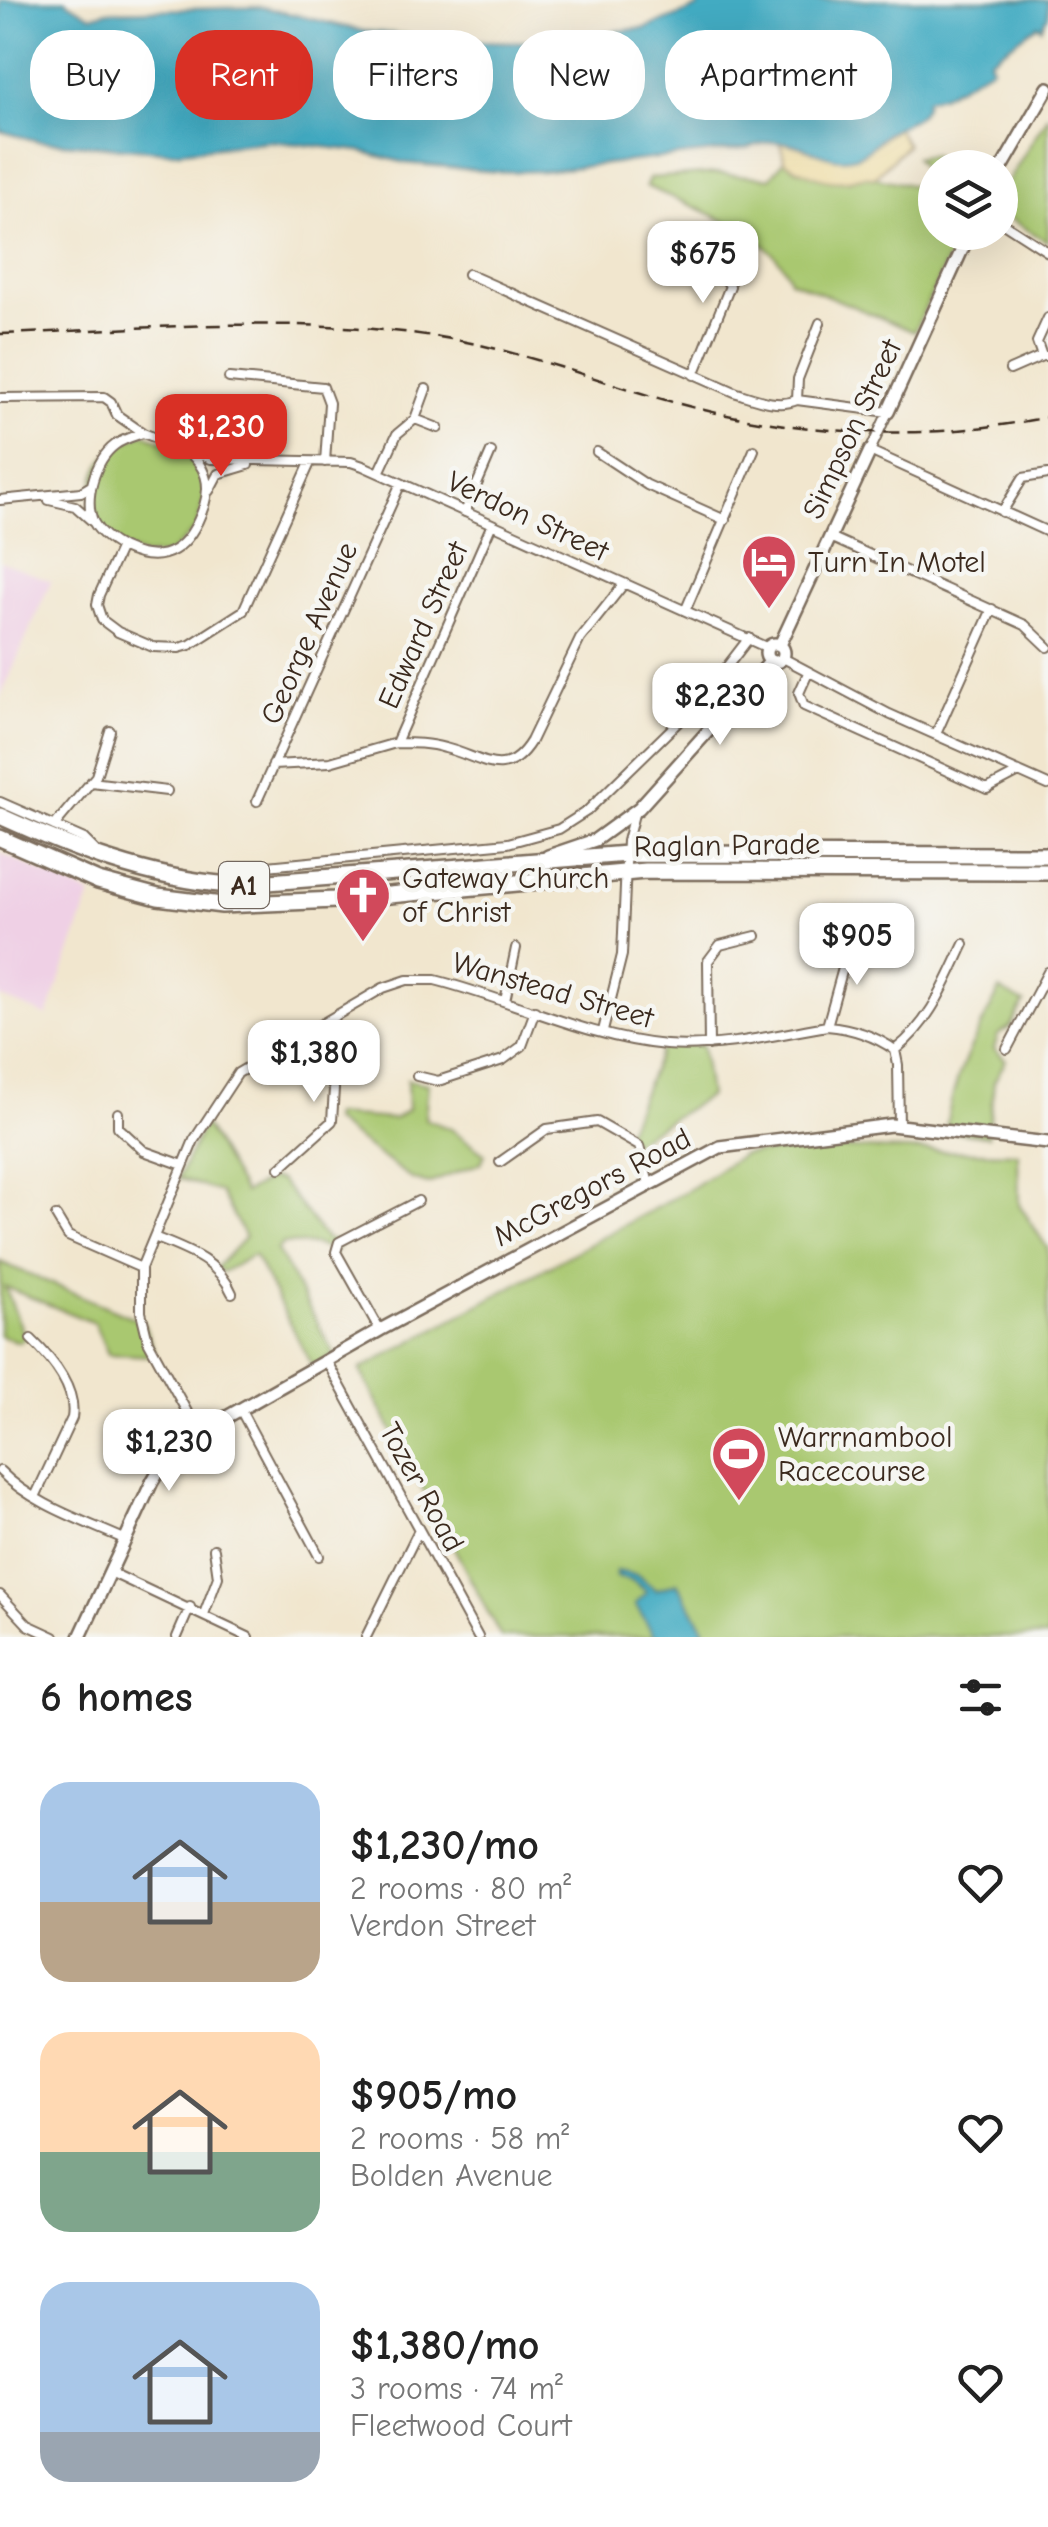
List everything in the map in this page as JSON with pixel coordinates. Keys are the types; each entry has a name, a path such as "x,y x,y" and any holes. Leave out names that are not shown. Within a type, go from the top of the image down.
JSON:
{"highway":[{"name":"Raglan Parade","path":"0,816 100,859 195,882 260,884 333,870 627,854 1048,855"},
{"name":"Raglan Parade","path":"0,838 98,881 158,897 222,906 691,870 1048,872"},
{"path":"333,870 336,900"}],"street":[{"path":"1012,150 1048,88"},
{"path":"1018,233 1048,252"},
{"path":"676,247 704,258 724,274 730,286 694,375"},
{"name":"Simpson Street","path":"500,863 578,847 610,831 639,808 775,653 962,250"},
{"path":"468,274 694,375 761,400 788,404 797,400 888,412"},
{"path":"1010,370 1045,356 1038,342 1048,318"},
{"path":"797,400 798,379 820,323"},
{"path":"229,378 323,387 329,403 325,462"},
{"path":"379,473 397,434 415,419 426,389"},
{"path":"0,398 104,397 117,415 143,433 188,452 203,470 209,491 196,528 167,555 144,556 104,536 74,506 34,499"},
{"path":"415,419 438,428"},
{"path":"0,500 81,492 91,486 114,445 143,433"},
{"path":"686,609 754,450"},
{"path":"870,451 1048,532"},
{"name":"Verdon Street","path":"188,452 211,459 351,462 622,585 686,609 748,638 808,673 1048,784"},
{"path":"465,512 491,452"},
{"path":"597,452 647,485 725,520"},
{"name":"Verdon Street","path":"209,491 218,474 262,462"},
{"path":"121,546 99,596 97,605 102,620 118,632 153,647 190,645 244,611 310,462"},
{"path":"1002,512 1023,478 1048,474"},
{"name":"George Avenue","path":"257,801 401,483"},
{"path":"91,486 94,523"},
{"name":"Edward Street","path":"396,743 492,524"},
{"path":"830,536 1024,625 1048,647"},
{"path":"274,765 330,762 396,743 445,748 498,766 522,756 580,638 622,585"},
{"path":"936,734 992,609"},
{"name":"Raglan Parade","path":"235,869 333,870 508,844 559,830 587,811 702,699 748,638"},
{"path":"808,673 799,693 804,706 986,789 1019,772"},
{"path":"54,826 91,782 110,731"},
{"path":"91,782 166,791"},
{"name":"Raglan Parade","path":"0,802 89,842 100,859"},
{"name":"Simpson Street","path":"603,1031 622,956 628,828 639,808"},
{"path":"709,1045 708,961 720,945 756,936"},
{"path":"827,1026 851,939"},
{"path":"898,1126 895,1050 913,1036 936,1004 964,944"},
{"path":"505,1001 516,948"},
{"path":"1008,1049 1048,972"},
{"name":"Wanstead Street","path":"198,1432 148,1341 141,1312 141,1268 194,1140 238,1072 383,988 407,980 436,980 603,1031 663,1044 709,1045 827,1026 883,1041 895,1050"},
{"path":"417,1076 438,1081 504,1060 522,1046 536,1011"},
{"path":"280,1168 332,1121 334,1090 307,1033"},
{"path":"118,1113 118,1127 144,1152 184,1166"},
{"path":"500,1162 546,1129 597,1122 639,1146 649,1184"},
{"name":"McGregors Road","path":"80,1637 165,1460 182,1442 380,1330 720,1147 898,1126 1048,1142"},
{"path":"380,1330 336,1252 339,1242 349,1235 418,1201"},
{"path":"56,1216 68,1236 141,1268"},
{"path":"154,1237 195,1253 218,1269 232,1293"},
{"path":"31,1340 48,1354 70,1391 74,1406 35,1496"},
{"name":"Tozer Road","path":"326,1360 478,1637"},
{"path":"240,1409 319,1556"},
{"path":"0,1471 15,1486 126,1540"},
{"path":"366,1637 420,1530"},
{"path":"204,1614 218,1577 214,1549"},
{"path":"110,1572 248,1637"},
{"path":"0,1594 28,1625 54,1637"},
{"path":"177,1637 190,1607"}],"shaded area":[{"path":"0,561 51,581 0,698"},
{"path":"0,853 91,895 47,1016 0,997"}],"green space":[{"path":"1048,115 1048,242 1018,224 1018,164"},
{"path":"784,161 797,169 847,181 863,175 915,186 918,183 918,250 952,250 914,332 790,280 782,264 750,235 646,186 649,178 718,173 770,178"},
{"path":"143,433 188,452 208,484 197,528 167,555 144,556 121,547 92,518 93,486 100,465 116,449"},
{"path":"1000,990 1024,1003 1010,1027 998,1035 994,1049 1006,1060 994,1082 988,1136 946,1131 959,1076"},
{"path":"663,1045 702,1045 709,1096 632,1142 624,1137"},
{"path":"407,1080 428,1084 425,1119 451,1129 485,1154 481,1163 428,1184 412,1179 332,1121 333,1115 394,1119 408,1109"},
{"path":"204,1124 244,1193 270,1179 280,1180 326,1239 339,1242 336,1252 317,1245 283,1243 277,1250 335,1355 313,1367 254,1255 222,1272 216,1268 245,1237 220,1192 178,1178"},
{"name":"Warrnambool Racecourse","path":"825,1148 1018,1153 1019,1204 1048,1249 1048,1637 501,1637 360,1370 688,1190 743,1154"},
{"path":"0,1262 143,1322 156,1356 108,1354 94,1323 5,1287 25,1337 20,1342 0,1336"}],"sand":[{"path":"896,127 907,145 874,178 824,179 784,161 781,141 834,158 864,153"}],"water":[{"path":"0,0 65,0 91,16 108,11 262,7 359,30 333,30 333,120 493,120 493,41 513,42 513,120 645,120 645,30 628,30 646,28 698,8 698,0 1048,0 1048,15 1041,28 1038,25 989,60 992,67 941,96 926,99 919,115 888,132 866,152 842,159 781,142 543,171 498,172 405,163 360,151 270,141 173,152 38,141 0,131"},
{"path":"616,1571 637,1575 656,1590 677,1583 705,1630 695,1637 655,1637 635,1604 647,1592 633,1581 616,1577"}],"railway":[{"path":"0,334 220,325 384,330 500,350 680,404 771,423 909,432 956,430 1048,417"}],"place":[{"name":"Turn In Motel","path":"769,611"},
{"name":"Gateway Church of Christ","path":"363,944"},
{"name":"Warrnambool Racecourse","path":"739,1503"}]}
